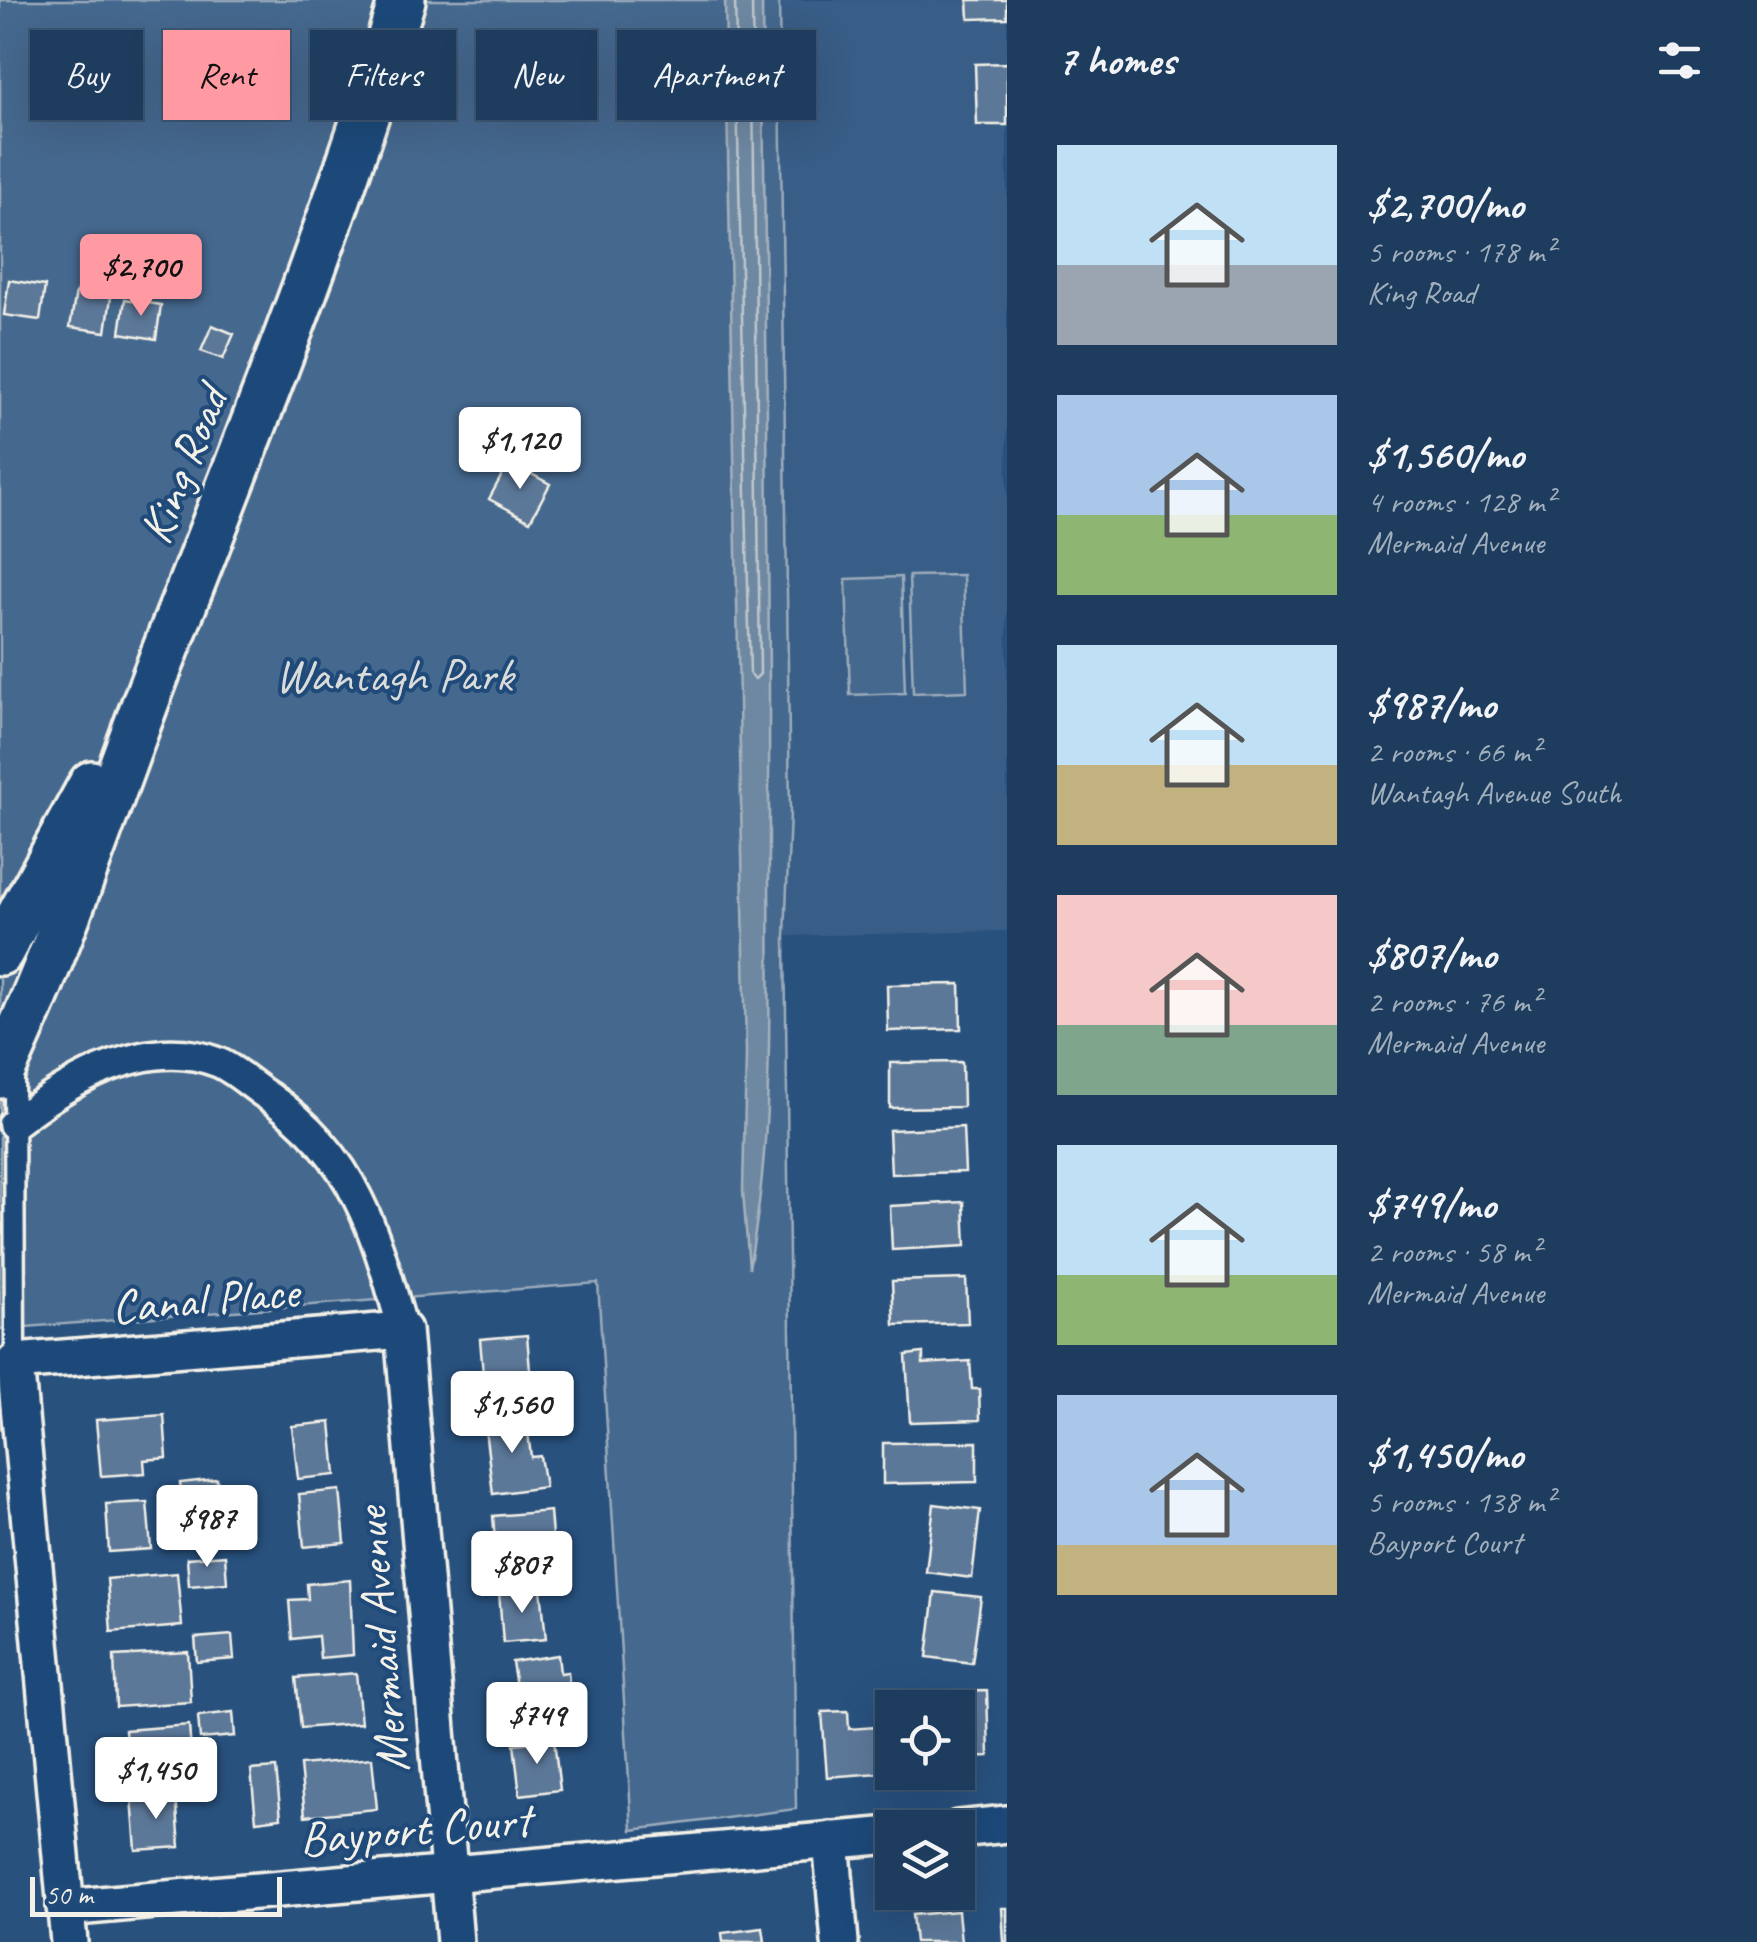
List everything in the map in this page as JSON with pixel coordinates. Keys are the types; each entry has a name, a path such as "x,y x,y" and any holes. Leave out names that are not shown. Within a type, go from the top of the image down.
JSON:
{"street":[{"name":"King Road","path":"7,1059 76,900 174,628 270,390 357,150 402,0"},
{"name":"King Road","path":"0,952 174,628"},
{"path":"13,1124 72,1083 112,1066 178,1054 218,1062 286,1108 340,1165 378,1246 403,1330"},
{"name":"Canal Place","path":"15,1362 403,1330"},
{"name":"Mermaid Avenue","path":"403,1330 455,1942"},
{"path":"15,1362 67,1925"},
{"path":"975,1827 1007,1824"},
{"name":"Bayport Court","path":"67,1925 449,1872 875,1836"},
{"path":"831,1840 840,1942"}],"lane":[{"path":"7,1059 13,1124 15,1362"}],"shaded area":[{"path":"779,0 1007,0 1007,931 785,936 790,813 781,120 816,120 816,30 779,30"}],"green space":[{"name":"Wantagh Park","path":"0,0 779,0 779,30 617,30 617,120 781,120 790,813 785,936 796,1809 632,1830 598,1283 0,1329"},
{"path":"963,575 967,691 913,693 909,576"},
{"path":"901,577 905,693 850,695 846,579"}],"water":[{"path":"725,0 762,0 762,30 726,30"},
{"path":"727,120 763,120 769,1043 764,1156 749,1268 743,1191 746,1053"}],"building":[{"path":"968,0 1007,0 1007,18 969,19"},
{"path":"1007,63 1007,125 977,125 975,64"},
{"path":"9,280 45,286 40,320 4,315"},
{"path":"76,292 111,297 106,332 70,327"},
{"path":"125,299 161,305 156,339 120,333"},
{"path":"212,325 234,334 223,359 201,351"},
{"path":"509,462 550,484 530,521 489,499"},
{"path":"960,984 961,1029 888,1031 887,985"},
{"path":"962,1062 963,1107 890,1108 890,1063"},
{"path":"963,1127 965,1172 891,1174 889,1130"},
{"path":"964,1202 966,1246 892,1250 890,1206"},
{"path":"966,1279 968,1323 894,1325 892,1281"},
{"path":"527,1335 532,1394 485,1398 480,1339"},
{"path":"923,1353 923,1364 970,1361 972,1389 979,1389 980,1420 910,1422 906,1355"},
{"path":"164,1415 167,1458 144,1460 145,1473 101,1476 96,1420"},
{"path":"526,1416 531,1457 540,1456 545,1487 493,1494 484,1421"},
{"path":"331,1422 336,1475 298,1479 292,1426"},
{"path":"977,1442 977,1482 883,1484 883,1443"},
{"path":"217,1479 220,1508 183,1512 180,1483"},
{"path":"340,1490 345,1543 304,1547 299,1494"},
{"path":"147,1502 151,1549 109,1552 106,1504"},
{"path":"934,1504 980,1510 972,1578 926,1572"},
{"path":"550,1511 554,1561 497,1566 493,1516"},
{"path":"225,1555 227,1583 189,1586 187,1558"},
{"path":"177,1573 182,1626 111,1632 107,1579"},
{"path":"350,1580 353,1655 320,1658 318,1636 292,1639 289,1600 308,1599 307,1584"},
{"path":"541,1589 546,1639 503,1643 499,1592"},
{"path":"935,1592 981,1597 972,1663 927,1657"},
{"path":"232,1635 234,1659 197,1662 195,1638"},
{"path":"188,1652 191,1702 116,1707 114,1656"},
{"path":"558,1655 560,1673 568,1672 573,1723 523,1728 512,1662"},
{"path":"356,1673 361,1723 301,1728 296,1678"},
{"path":"975,1691 987,1691 989,1756 975,1756"},
{"path":"848,1711 849,1729 875,1727 875,1773 827,1777 822,1712"},
{"path":"233,1712 235,1736 200,1739 198,1716"},
{"path":"189,1725 193,1779 129,1783 125,1730"},
{"path":"554,1740 560,1790 520,1795 514,1744"},
{"path":"372,1758 377,1809 305,1816 300,1765"},
{"path":"276,1768 281,1818 256,1821 251,1770"},
{"path":"176,1795 180,1847 136,1850 132,1798"},
{"path":"1002,1908 1007,1908 1007,1942 1004,1942"},
{"path":"958,1911 961,1942 915,1942 912,1915"},
{"path":"763,1928 765,1942 723,1942 722,1933"}]}
